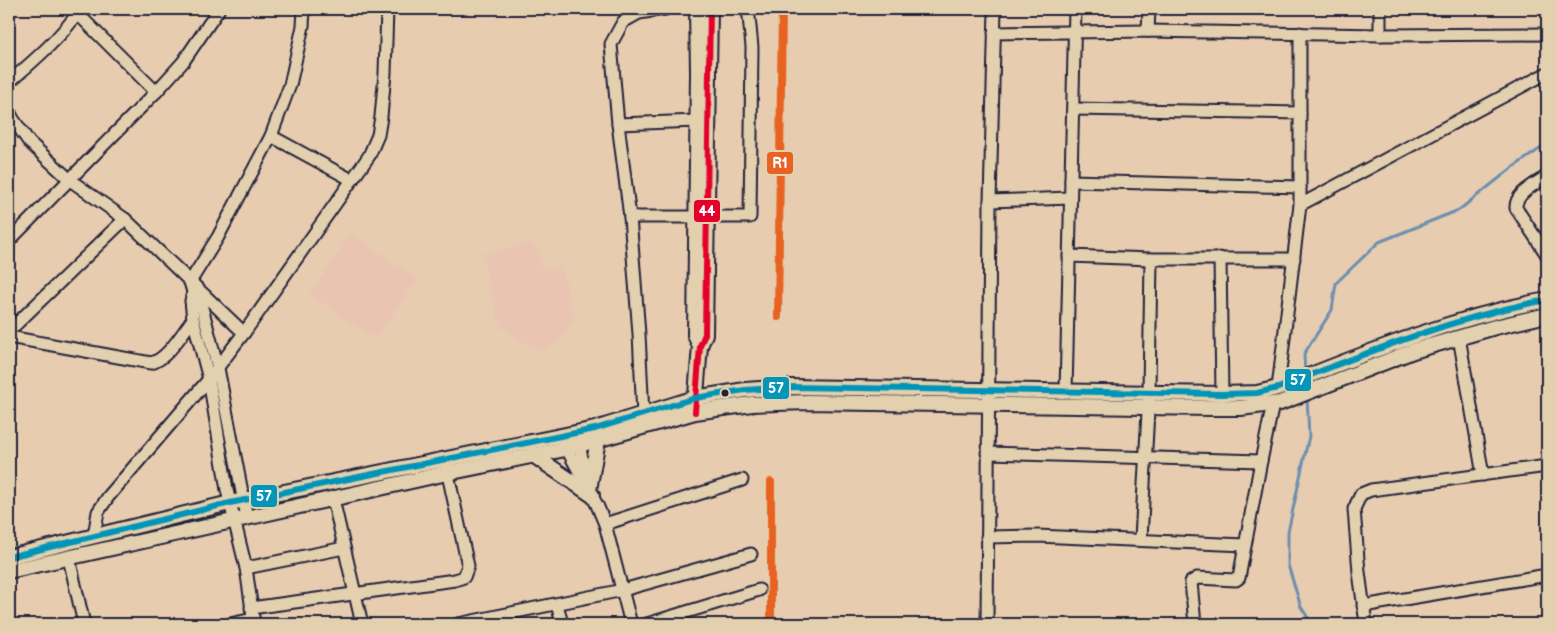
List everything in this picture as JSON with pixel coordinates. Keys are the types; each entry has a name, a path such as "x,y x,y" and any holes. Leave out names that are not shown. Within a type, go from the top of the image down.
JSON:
{"main road":[{"path":"694,405 700,346 705,334 697,121 697,9"},
{"path":"701,217 710,9"},
{"path":"579,439 598,440 694,405 745,390 807,387 1222,394 1257,392 1278,388 1410,337 1469,319 1547,300"},
{"path":"9,557 237,502 445,459 563,443 579,439 610,425 643,415 694,405 807,402 1241,408 1274,404 1290,400 1413,351 1459,337 1547,316"},
{"path":"807,387 807,402"},
{"path":"533,456 589,490 598,440"},
{"path":"9,570 447,473 533,456 563,443"}],"street":[{"path":"9,241 156,92 182,62 220,9"},
{"path":"252,617 241,519 209,379 193,319 192,287 271,136 290,85 304,9"},
{"path":"94,536 98,512 108,497 218,368 369,156 378,134 385,72 386,9"},
{"path":"643,415 630,217 618,124 611,44 623,22 639,14 664,9"},
{"path":"630,217 750,217 752,47 747,9"},
{"path":"987,624 990,201 995,9"},
{"path":"1066,392 1075,9"},
{"path":"1148,30 1149,9"},
{"path":"1380,9 1380,35"},
{"path":"9,82 57,37 79,11 156,92"},
{"path":"994,33 1148,30 1380,35 1547,34"},
{"path":"1278,388 1300,205 1300,34"},
{"path":"1300,205 1547,72"},
{"path":"1073,109 1300,113"},
{"path":"9,111 30,142 70,180 125,219 192,287 244,333"},
{"path":"618,124 697,121"},
{"path":"271,136 352,180"},
{"path":"1547,176 1521,195 1517,199 1516,204 1516,208 1547,255"},
{"path":"1072,181 1300,187"},
{"path":"990,201 1070,198"},
{"path":"9,331 125,219"},
{"path":"1069,256 1151,259 1294,259"},
{"path":"1220,258 1222,394"},
{"path":"1141,539 1147,458 1151,259"},
{"path":"192,287 200,300 218,368 237,502"},
{"path":"9,336 151,363 158,362 164,356 193,319"},
{"path":"1459,337 1483,475"},
{"path":"1195,624 1191,582 1198,578 1238,579 1260,461 1274,404"},
{"path":"579,439 589,490"},
{"path":"563,443 605,524 631,624"},
{"path":"988,453 1260,461"},
{"path":"230,624 252,617 354,595 455,580 464,576 468,566 445,459"},
{"path":"1366,624 1354,509 1361,494 1371,490 1547,466"},
{"path":"605,524 742,480"},
{"path":"333,499 362,624"},
{"path":"987,537 1037,536 1141,539 1245,545"},
{"path":"246,568 344,548"},
{"path":"458,624 623,590 751,554"},
{"path":"69,558 84,624"},
{"path":"1363,606 1547,575"},
{"path":"646,624 759,590"},
{"path":"557,604 562,624"}],"shaded area":[{"path":"351,233 418,279 375,340 309,294"},
{"path":"529,242 537,249 543,271 562,265 574,320 562,339 540,353 532,345 514,339 513,334 500,327 481,254"}],"waterway":[{"path":"1305,374 1304,354 1332,310 1336,283 1379,242 1459,210 1512,168 1547,144"},
{"path":"1307,397 1309,436 1288,532 1288,565 1301,607 1312,624"}],"transit line":[{"name":"44","path":"695,412 700,346 705,334 710,9"},
{"name":"R1","path":"778,317 782,9"},
{"name":"57","path":"9,557 230,503 595,429 695,398 745,390 790,387 1257,393 1278,388 1377,349 1444,326 1512,307 1547,300"},
{"name":"R1","path":"771,482 771,624"}]}
